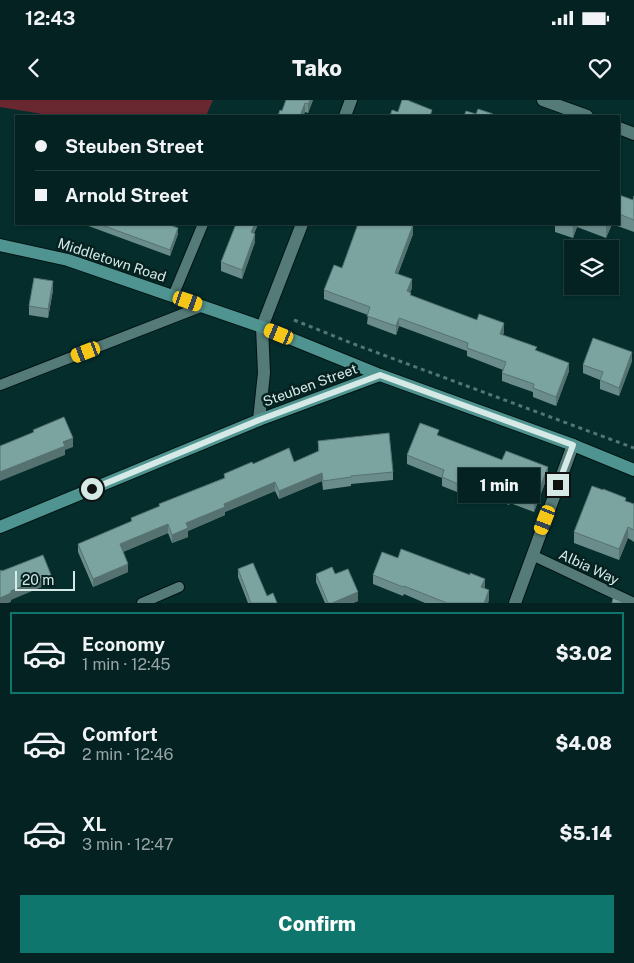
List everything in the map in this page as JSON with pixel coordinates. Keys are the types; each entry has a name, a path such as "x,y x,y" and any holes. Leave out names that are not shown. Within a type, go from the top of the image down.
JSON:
{"street":[{"path":"345,115 351,100"},
{"path":"543,100 584,115"},
{"path":"620,128 634,134"},
{"path":"259,420 264,374 262,327 302,225"},
{"name":"Middletown Road","path":"0,245 68,260 203,306 262,327 380,375"},
{"path":"380,375 573,445 634,470"},
{"name":"Steuben Street","path":"0,527 259,420 380,375"},
{"path":"515,603 573,445"}],"lane":[{"path":"173,296 203,225"},
{"path":"0,385 203,306"},
{"name":"Albia Way","path":"532,555 634,603"},
{"path":"142,603 179,587"}],"path":[{"path":"294,320 634,448"}],"shaded area":[{"path":"0,100 213,100 206,115 48,115 0,107"}],"building":[{"path":"286,100 310,100 308,104 305,103 300,115 278,115 280,110 282,111"},
{"path":"402,100 407,100 432,110 430,115 390,115 392,110 398,112"},
{"path":"478,109 493,114 464,115 466,111 476,114"},
{"path":"620,195 633,200 634,196 634,220 620,214"},
{"path":"102,225 170,225 178,228 170,250"},
{"path":"236,225 254,225 251,232 255,234 242,270 221,262"},
{"path":"358,225 413,225 395,273 412,279 407,291 411,293 410,295 477,320 479,314 504,323 500,334 537,347 535,350 569,363 556,397 533,388 534,384 502,373 506,362 467,348 468,343 399,318 396,326 367,316 370,307 324,290 334,265 342,268"},
{"path":"34,278 53,281 48,309 29,306"},
{"path":"593,338 632,352 619,388 600,380 603,372 583,365"},
{"path":"64,417 73,438 63,442 65,446 0,472 0,446"},
{"path":"420,423 439,430 437,435 502,460 506,451 548,467 534,503 480,485 477,492 442,477 444,470 407,455"},
{"path":"389,433 393,472 323,481 322,473 279,491 275,482 224,504 225,507 186,523 188,528 172,535 168,524 120,544 128,564 93,579 78,544 132,521 131,518 160,506 159,504 225,478 224,474 289,448 294,462 319,451 318,441"},
{"path":"592,486 626,498 625,501 634,504 634,530 628,527 619,549 574,532"},
{"path":"401,549 485,579 481,587 489,590 484,603 447,603 373,575 382,552 398,558"},
{"path":"43,555 51,575 11,591 11,593 0,598 0,571"},
{"path":"253,563 267,596 273,593 277,603 251,603 238,569"},
{"path":"332,567 335,574 348,569 358,592 328,603 316,574"},
{"path":"613,598 625,603 612,603"}],"route":[{"path":"92,489 259,420 380,375 573,445 558,485"}]}
